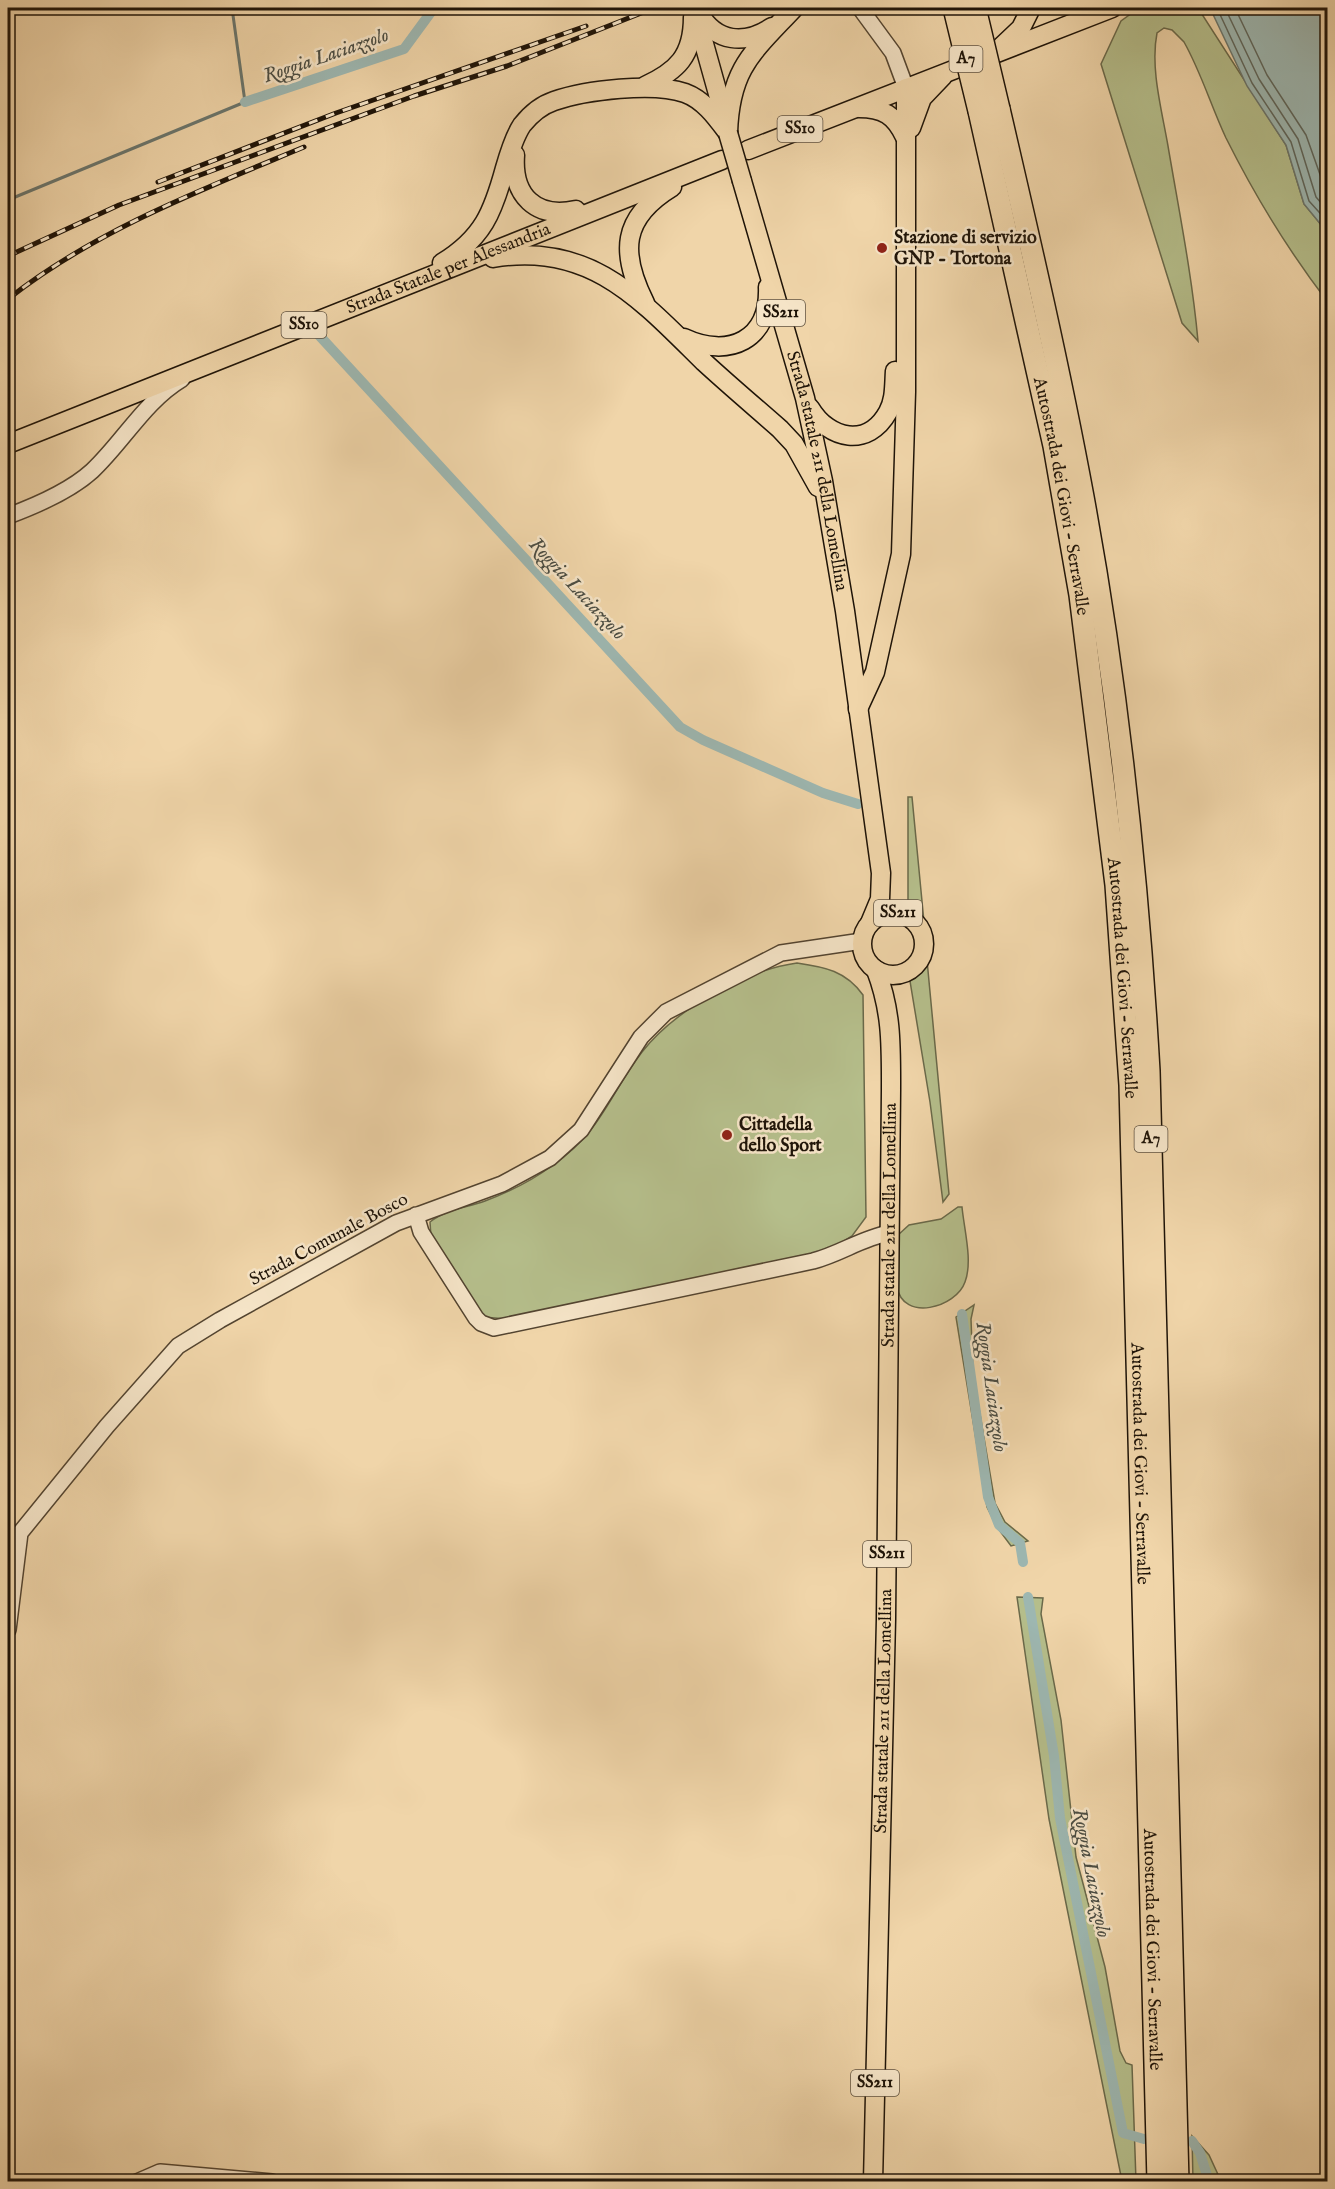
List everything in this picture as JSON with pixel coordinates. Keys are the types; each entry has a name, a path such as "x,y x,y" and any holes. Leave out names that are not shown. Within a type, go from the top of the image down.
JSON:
{"highway":[{"name":"Autostrada dei Giovi - Serravalle","path":"954,8 989,110 1065,400 1084,499 1117,714 1140,924 1149,1071 1178,2181"},
{"name":"Autostrada dei Giovi - Serravalle","path":"975,8 989,110 1054,446 1080,595 1116,885 1130,1085 1158,2181"}],"main road":[{"path":"694,8 711,29 730,39 749,38 789,13"},
{"path":"645,87 674,70 681,62 691,40 694,8"},
{"name":"Strada statale 211 della Lomellina","path":"694,8 805,398 832,527 881,873 880,899 862,941 864,954 876,970 886,996 891,1024 886,1619 873,2181"},
{"path":"994,53 1021,27 1031,8"},
{"path":"851,108 1112,8"},
{"path":"728,133 729,108 735,81 753,53 789,13"},
{"path":"907,141 917,107 928,91 947,72"},
{"path":"406,284 454,256 480,231 490,216 516,138 530,116 554,101 645,87 678,91 697,99 714,114 728,133"},
{"path":"858,710 875,672 901,554 906,392 904,286 906,88"},
{"path":"851,108 878,109 886,112 897,121 907,141"},
{"name":"SS10","path":"748,150 851,108"},
{"path":"516,138 515,178 524,196 539,208 561,213 628,197"},
{"name":"Strada Statale per Alessandria","path":"8,444 722,160"},
{"path":"647,307 631,270 629,241 632,229 647,205 704,168"},
{"path":"676,334 713,348 733,345 752,335 766,314 769,302 764,250"},
{"path":"456,266 520,254 570,260 610,279 647,307 794,444 817,485 832,527"},
{"path":"805,398 821,423 839,435 856,435 870,431 880,423 893,401 896,332 904,286"},
{"name":"Strada statale 211 della Lomellina","path":"881,873 892,896 921,931 924,944 922,957 908,971 891,1024"},
{"name":"SS211","path":"870,923 879,916 891,913 908,917"},
{"path":"876,970 889,975 908,971"}],"street":[{"path":"860,8 893,53 906,88"},
{"path":"8,516 55,495 92,471 156,400 176,383 202,367"},
{"name":"Strada Comunale Bosco","path":"8,1630 14,1535 178,1346 324,1262 416,1215 517,1177 566,1145 581,1130 641,1037 666,1012 781,953 862,941"},
{"path":"416,1215 421,1232 476,1318 486,1326 494,1328 821,1259 874,1236 889,1233"},
{"path":"137,2181 160,2172 272,2181"}],"green space":[{"path":"1139,8 1198,8 1286,145 1304,204 1327,232 1327,301 1273,222 1249,181 1226,138 1184,42 1172,30 1164,28 1157,33 1156,75 1189,267 1198,341 1182,323 1101,64 1121,21"},
{"path":"908,797 912,797 924,922 908,912"},
{"path":"927,960 949,1194 943,1202 930,1102 909,975"},
{"name":"Cittadella dello Sport","path":"797,963 817,966 842,975 863,995 866,1217 852,1236 830,1250 507,1319 483,1317 431,1237 430,1222 456,1209 503,1194 545,1170 570,1152 594,1126 642,1052 656,1036 692,1007 712,994 755,974"},
{"path":"958,1207 962,1207 967,1245 968,1265 965,1282 960,1291 941,1304 919,1308 909,1305 901,1298 897,1287 898,1235 909,1225 941,1219"},
{"path":"974,1305 971,1319 973,1373 995,1503 1005,1522 1028,1541 1011,1546 997,1527 987,1507 956,1317"},
{"path":"1017,1597 1043,1598 1041,1614 1061,1720 1076,1857 1105,1967 1120,2051 1126,2063 1132,2065 1136,2181 1122,2181 1049,1819"},
{"path":"1192,2136 1209,2155 1221,2181 1193,2181"}],"water":[{"path":"1210,8 1327,8 1327,232 1304,204 1286,145 1247,86"}],"waterway":[{"path":"8,200 245,102 232,8"},
{"name":"Roggia Laciazzolo","path":"245,102 404,49 434,8"},
{"name":"Roggia Laciazzolo","path":"316,332 680,727 703,740 823,793 858,804"},
{"name":"Roggia Laciazzolo","path":"962,1314 988,1497 999,1525 1020,1543 1023,1562"},
{"name":"Roggia Laciazzolo","path":"1028,1597 1054,1756 1060,1818 1123,2133 1144,2139"},
{"name":"Roggia Laciazzolo","path":"1192,2141 1200,2153 1209,2182"}],"railway":[{"path":"8,256 119,205 414,96 507,66 654,8"},
{"path":"158,182 336,113 586,26"},
{"path":"8,299 42,274 113,232 188,196 304,147"}],"place":[{"name":"Stazione di servizio GNP - Tortona","path":"882,248"},
{"name":"Cittadella dello Sport","path":"727,1135"}]}
